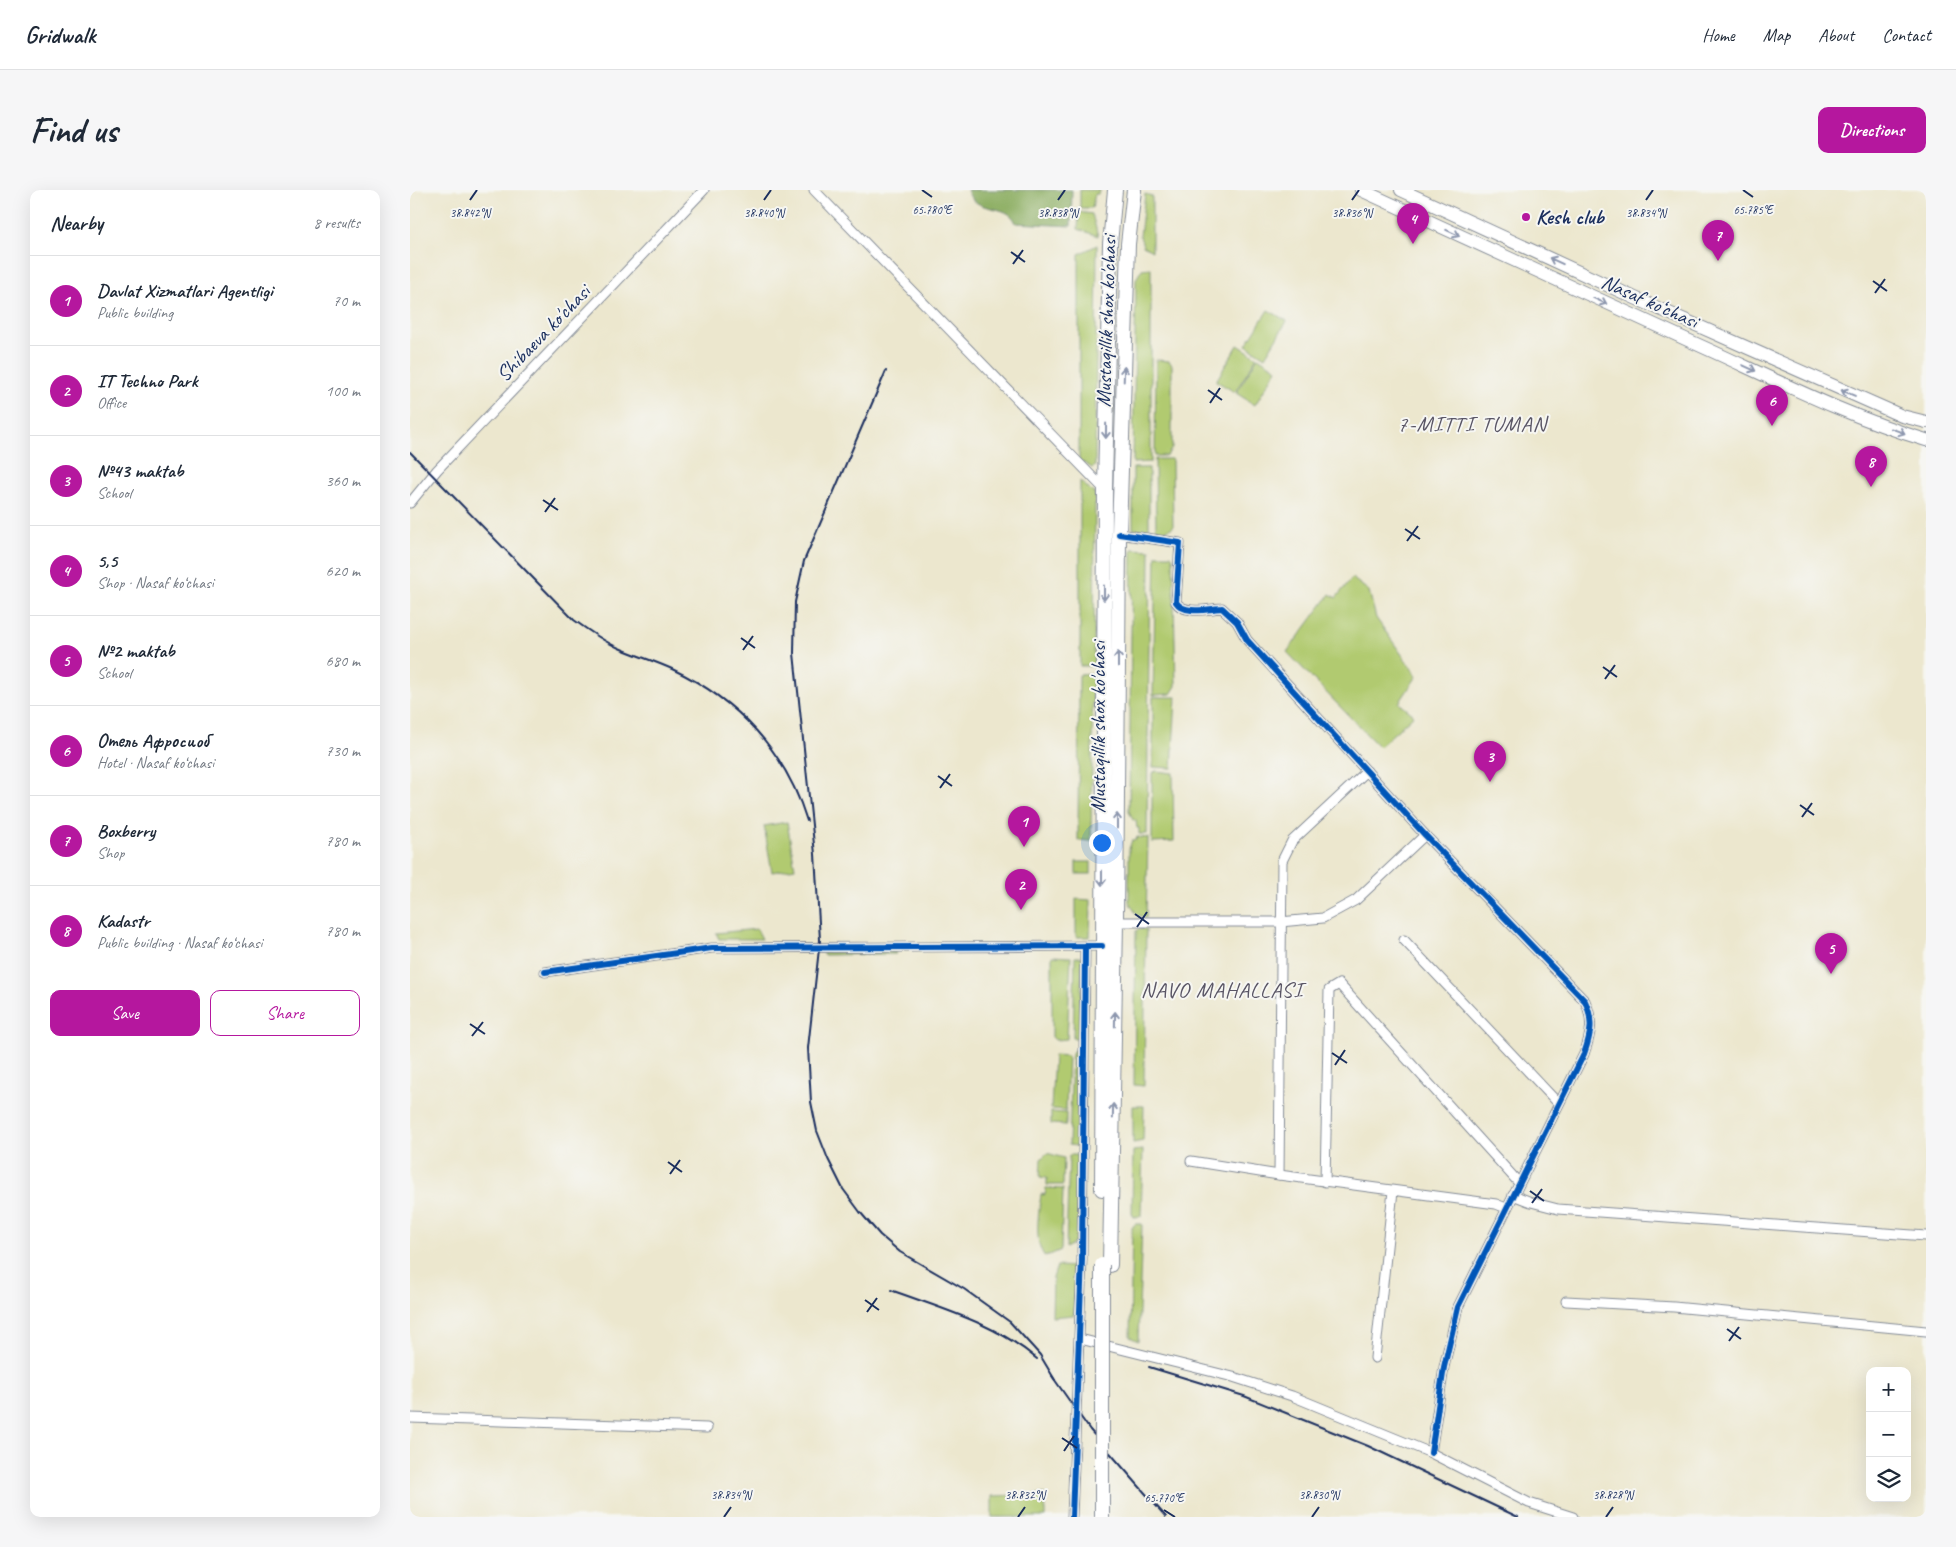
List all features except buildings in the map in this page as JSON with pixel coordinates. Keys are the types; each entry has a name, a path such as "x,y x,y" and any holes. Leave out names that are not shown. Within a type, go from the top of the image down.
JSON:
{"main road":[{"name":"Mustaqillik shox ko'chasi","path":"1108,1054 1102,946 1104,533 1110,244 1115,190"},
{"name":"Mustaqillik shox ko'chasi","path":"1106,1265 1108,1054 1116,922 1119,534 1128,244 1134,190"},
{"name":"Nasaf ko‘chasi","path":"1361,190 1768,376 1848,411 1926,440"},
{"name":"Nasaf ko‘chasi","path":"1401,190 1770,358 1902,416 1926,422"},
{"path":"1104,533 1119,534"},
{"path":"1102,1517 1106,1265"},
{"path":"1106,1265 1110,1517"}],"street":[{"name":"Shibaeva ko'chasi","path":"410,503 437,470 704,190"},
{"path":"814,190 1120,505"},
{"path":"1119,534 1180,543 1176,602 1179,607 1184,610 1222,608 1230,614 1247,640 1425,835 1585,1001 1591,1014 1592,1032 1584,1054 1458,1307 1444,1367 1430,1453"},
{"path":"1279,1176 1282,861 1292,841 1367,771"},
{"path":"1116,922 1280,922 1323,918 1341,910 1356,900 1425,835"},
{"path":"1404,940 1558,1103"},
{"path":"546,972 712,948 1102,946"},
{"path":"1072,1517 1080,1339 1085,947"},
{"path":"1325,1182 1329,990 1339,984 1519,1183"},
{"path":"1191,1161 1279,1176 1496,1204 1506,1208"},
{"path":"1375,1358 1393,1191"},
{"path":"1513,1195 1531,1202 1558,1208 1926,1236"},
{"path":"1566,1301 1693,1309 1926,1330"},
{"path":"1080,1339 1233,1377 1292,1396 1430,1453 1514,1496 1573,1517"},
{"path":"410,1418 707,1428"}],"green space":[{"path":"967,190 1072,190 1071,226 1016,223 1012,216 1006,212 977,203 971,198"},
{"path":"1080,190 1100,190 1098,194 1095,194 1092,208 1080,208"},
{"path":"1145,194 1152,196 1152,251 1143,246 1140,236"},
{"path":"1079,212 1092,214 1098,236 1078,229"},
{"path":"1097,245 1095,466 1092,468 1079,460 1079,254"},
{"path":"1151,268 1151,462 1133,463 1136,279 1142,269"},
{"path":"1268,310 1287,321 1265,357 1246,345"},
{"path":"1238,345 1257,357 1235,392 1216,381"},
{"path":"1258,357 1277,369 1255,405 1236,393"},
{"path":"1156,360 1169,361 1172,365 1172,448 1167,456 1155,456"},
{"path":"1155,459 1172,459 1173,527 1165,531 1156,530"},
{"path":"1133,468 1149,468 1149,530 1133,529"},
{"path":"1080,481 1095,494 1094,666 1080,666"},
{"path":"1132,549 1150,550 1147,834 1139,834 1136,821 1133,820 1129,811"},
{"path":"1156,555 1171,555 1173,558 1176,686 1171,694 1153,695"},
{"path":"1352,578 1369,591 1376,618 1417,676 1399,703 1414,715 1379,747 1287,652 1330,594 1336,598"},
{"path":"1093,674 1091,841 1078,840 1079,675"},
{"path":"1153,697 1176,697 1172,768 1153,767"},
{"path":"1156,771 1173,773 1174,841 1152,842 1152,773"},
{"path":"787,822 795,868 772,872 764,826"},
{"path":"1137,837 1148,838 1146,918 1137,915 1129,902 1129,849 1132,840 1136,840"},
{"path":"1076,862 1091,862 1091,874 1076,874"},
{"path":"1076,899 1091,900 1090,937 1076,937"},
{"path":"757,929 762,939 719,939 716,933"},
{"path":"1138,929 1146,929 1144,1086 1134,1085 1136,931"},
{"path":"823,952 896,952 896,954 823,955"},
{"path":"1052,956 1071,957 1067,1039 1055,1040 1052,1037"},
{"path":"1075,957 1082,957 1080,1038 1073,1038"},
{"path":"1074,1050 1081,1051 1079,1142 1076,1146 1069,1145 1072,1053"},
{"path":"1054,1055 1068,1056 1066,1110 1051,1109"},
{"path":"1133,1106 1144,1106 1143,1141 1133,1143"},
{"path":"1051,1112 1066,1113 1066,1125 1051,1124"},
{"path":"1143,1150 1141,1216 1134,1217 1132,1214 1133,1151"},
{"path":"1047,1153 1064,1158 1063,1185 1047,1185 1047,1178 1040,1177 1041,1159"},
{"path":"1069,1155 1077,1155 1079,1159 1080,1234 1077,1241 1066,1248"},
{"path":"1046,1188 1063,1189 1061,1250 1045,1257 1039,1243 1038,1218 1041,1194 1045,1195"},
{"path":"1135,1224 1142,1224 1138,1341 1130,1337 1132,1228"},
{"path":"1057,1266 1077,1267 1074,1315 1052,1317 1053,1278"},
{"path":"1045,1494 1045,1517 992,1517 992,1496"}],"railway":[{"path":"886,371 804,561 795,602 794,653 815,854 820,940 808,1048 811,1102 817,1131 843,1189 880,1235 900,1252 964,1289 1010,1322 1040,1355 1055,1380"},
{"path":"410,452 574,620 596,636 613,645 666,666 696,682 718,696 738,713 756,731 786,772 798,796 807,821"},
{"path":"891,1290 986,1326 1021,1346 1037,1359"},
{"path":"1149,1367 1244,1396 1368,1446 1518,1517"},
{"path":"1052,1376 1090,1430 1166,1517"}],"cycle path":[{"path":"1119,534 1180,543 1176,602 1184,609 1190,610 1222,608 1237,622 1247,640 1425,835 1585,1001 1588,1008 1590,1028 1584,1054 1458,1307 1444,1367 1431,1453"},
{"path":"545,972 712,948 1102,946"},
{"path":"1072,1517 1082,1259 1085,947"}],"place":[{"name":"Kesh club","path":"1526,217"},
{"name":"5,5","path":"1413,244"},
{"name":"Boxberry","path":"1718,261"},
{"name":"Отель Афросиоб","path":"1772,426"},
{"name":"Kadastr","path":"1871,487"},
{"name":"№43 maktab","path":"1490,782"},
{"name":"Davlat Xizmatlari Agentligi","path":"1024,847"},
{"name":"IT Techno Park","path":"1021,910"},
{"name":"№2 maktab","path":"1831,974"}],"district":[{"name":"7-MITTI TUMAN","path":"1472,424"},
{"name":"NAVO MAHALLASI","path":"1222,990"}]}
